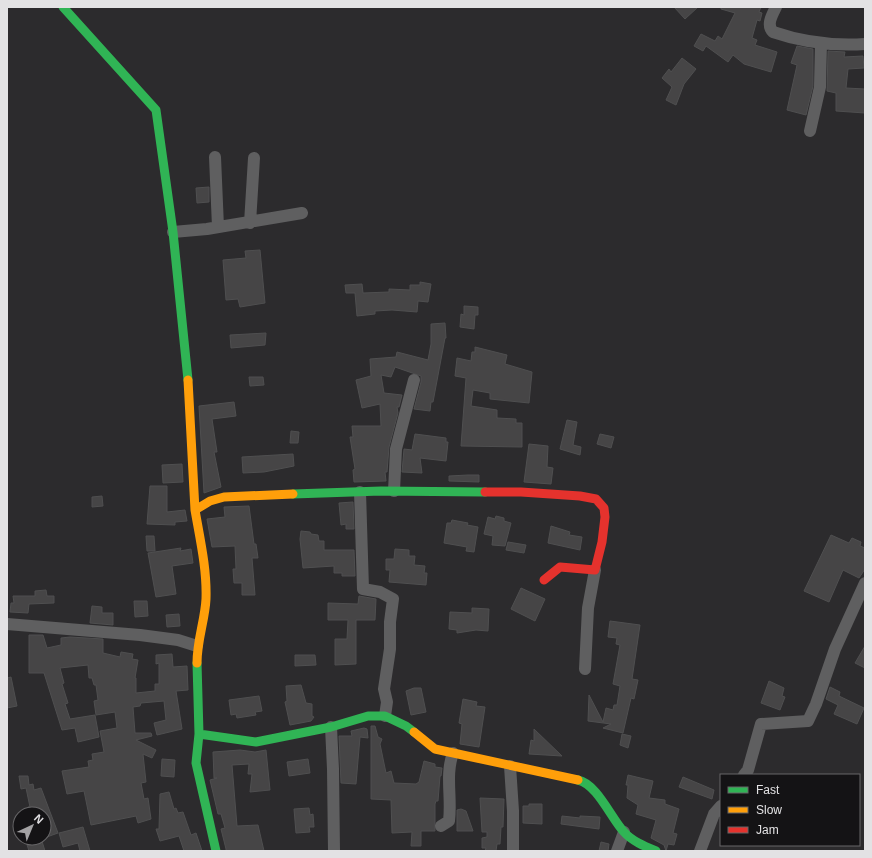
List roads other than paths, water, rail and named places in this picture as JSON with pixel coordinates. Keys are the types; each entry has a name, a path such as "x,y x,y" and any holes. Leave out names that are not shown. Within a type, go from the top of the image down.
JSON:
{"street":[{"path":"62,7 156,110 173,232 188,380 195,510 202,547 206,599 197,646 199,734 196,764 216,851"},
{"path":"776,7 770,22 770,29 773,32 801,40 821,43 865,44"},
{"path":"810,131 820,87 821,43"},
{"path":"215,157 218,227"},
{"path":"250,223 254,158"},
{"path":"173,232 250,223 302,213"},
{"path":"394,491 393,469 396,449 414,380"},
{"path":"195,510 210,501 224,497 394,491 521,492 580,496 596,499 604,508 605,517 588,608 585,669"},
{"path":"360,492 363,589 380,592 393,599 390,622 390,649 384,690 387,702 385,716"},
{"path":"544,580 560,567 595,570"},
{"path":"745,774 748,770 761,724 808,721 816,704 835,649 865,582"},
{"path":"7,624 140,635 178,640 197,646"},
{"path":"199,734 256,742 331,727 368,716 385,716 406,726 435,749 510,766 570,777 582,781 594,790 624,832 635,842 656,851"},
{"path":"331,727 334,851"},
{"path":"441,826 449,821 451,809 448,776 449,764 453,753"},
{"path":"510,766 513,811 512,851"},
{"path":"700,851 714,814 720,807"},
{"path":"617,851 624,832"}]}
